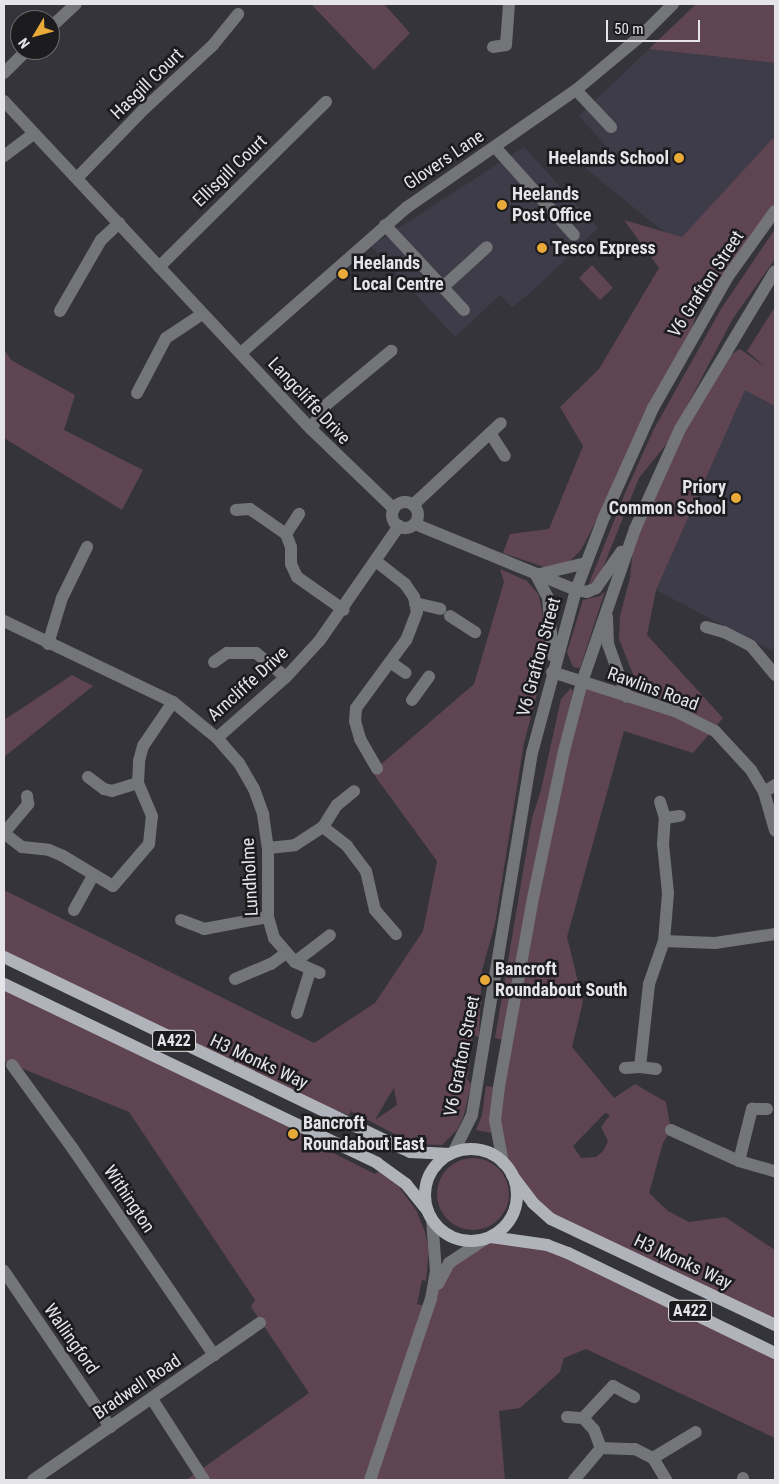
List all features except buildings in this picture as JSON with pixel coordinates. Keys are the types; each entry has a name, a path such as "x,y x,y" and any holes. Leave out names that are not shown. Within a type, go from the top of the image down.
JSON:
{"main road":[{"name":"H3 Monks Way","path":"4,957 410,1152 452,1154"},
{"name":"A422","path":"4,984 377,1163 406,1184 440,1229 461,1240 488,1238 547,1245 604,1270 775,1353"},
{"name":"A422","path":"452,1154 480,1150 504,1163 512,1175 517,1189 514,1210 503,1228 488,1238"},
{"path":"430,1215 425,1194 429,1178 437,1164 452,1154"},
{"name":"H3 Monks Way","path":"512,1175 533,1203 551,1219 775,1325"}],"street":[{"path":"60,19 76,4"},
{"path":"493,47 506,45 509,4"},
{"name":"Glovers Lane","path":"241,353 385,225 576,90 642,35 673,4"},
{"name":"Hasgill Court","path":"77,178 144,109 213,45 238,14"},
{"path":"4,73 16,60"},
{"path":"576,90 611,126"},
{"name":"Langcliffe Drive","path":"4,101 311,429 394,509"},
{"name":"Ellisgill Court","path":"159,267 326,102"},
{"path":"4,156 33,134"},
{"path":"495,147 574,235"},
{"name":"V6 Grafton Street","path":"452,1154 472,1115 532,754 553,669 576,590 653,408 729,275 775,212"},
{"path":"60,311 101,240 118,223"},
{"path":"385,225 464,310"},
{"path":"443,287 487,247"},
{"path":"504,1163 495,1120 499,1086 564,750 582,682 635,529 680,429 775,271"},
{"path":"137,393 166,338 202,314"},
{"path":"311,429 326,405 392,351"},
{"path":"414,505 501,422"},
{"path":"490,434 505,456"},
{"path":"403,502 414,505 418,513 415,524 407,528 399,526 392,517 394,509 403,502"},
{"path":"236,510 250,509 286,534 291,548 290,564 298,577 344,610"},
{"path":"286,534 299,514"},
{"path":"415,524 536,575 576,590 587,592 596,588 635,529"},
{"name":"Arncliffe Drive","path":"4,621 48,644 173,702 217,738 286,677 344,610 399,526"},
{"path":"48,644 62,598 87,547"},
{"path":"377,562 405,584 415,603 417,612 406,640 356,708 355,721 360,739 377,768"},
{"path":"536,575 586,563"},
{"path":"536,575 548,598 552,616 553,669"},
{"path":"415,603 445,612 475,632"},
{"path":"607,608 608,644 627,697"},
{"path":"706,627 724,632 751,646 775,675"},
{"path":"214,662 227,653 256,653 286,677"},
{"path":"390,662 409,675 426,681 412,700"},
{"name":"Rawlins Road","path":"553,669 582,682 677,712 715,731 770,788 775,830"},
{"path":"26,796 28,804 4,833 22,847 49,850 63,856 112,886 149,844 152,816 138,783 143,746 173,702"},
{"name":"Lundholme","path":"217,738 239,763 254,788 263,814 268,848 268,917 274,938 290,957 315,972 297,1013"},
{"path":"88,777 112,791 138,783"},
{"path":"268,848 295,845 323,827 337,805 354,791"},
{"path":"640,1067 649,984 664,941 668,893 663,844 665,818 660,802"},
{"path":"665,818 680,816"},
{"path":"323,827 347,846 366,871 375,910 396,934"},
{"path":"74,910 93,876"},
{"path":"181,920 204,929 268,917"},
{"path":"664,941 715,944 775,934"},
{"path":"235,980 290,957 330,935"},
{"name":"Withington","path":"12,1065 74,1149 214,1356"},
{"path":"625,1068 640,1067 656,1070"},
{"path":"739,1162 752,1109 767,1109"},
{"path":"671,1130 739,1162 775,1171"},
{"path":"430,1215 436,1271 431,1299"},
{"path":"370,1480 431,1299 449,1263 488,1238"},
{"name":"Wallingford","path":"4,1271 110,1427"},
{"name":"Bradwell Road","path":"33,1480 260,1323"},
{"path":"584,1418 612,1386 634,1396"},
{"path":"152,1399 204,1480"},
{"path":"567,1417 584,1418 594,1430 601,1448"},
{"path":"654,1458 696,1432"},
{"path":"601,1448 635,1449 654,1458 666,1480"},
{"path":"574,1480 601,1448"}],"shaded area":[{"path":"311,4 384,4 410,33 374,70"},
{"path":"696,4 775,4 775,63 649,49"},
{"name":"Heelands School","path":"649,49 775,63 775,142 685,249 585,168 607,147 579,116"},
{"path":"775,136 775,211 729,275 699,304 688,343 581,550 569,562 547,568 503,553 510,534 549,529 583,446 560,407 599,369 659,268 624,220 682,237"},
{"path":"524,147 598,228 529,294 512,307 500,295 455,337 371,246"},
{"path":"775,229 775,259 732,320 668,442 639,478 600,575 588,586 625,493 654,429 721,309"},
{"path":"592,265 613,288 600,300 579,278"},
{"path":"775,307 775,406 745,390 656,590 647,635 723,718 693,753 624,731 567,937 583,1002 572,1047 614,1098 635,1084 666,1102 671,1130 663,1143 649,1193 668,1211 689,1222 725,1217 775,1250 775,1327 574,1237 551,1219 533,1203 503,1163 499,1087 582,682 626,697 636,682 619,639 620,616 630,578 635,529 717,363 740,349 765,367 747,351","holes":["654,695 688,718 628,697","605,1113 610,1115 601,1127 608,1141 603,1151 596,1157 581,1158 573,1146"]},
{"path":"4,349 11,360 75,395 64,430 143,470 122,510 4,438"},
{"name":"Priory Common School","path":"745,389 775,406 775,643 772,651 656,590"},
{"path":"500,569 527,581 539,595 547,638 542,675 524,743 495,924 482,970 479,1037 473,1036 467,1079 471,1084 464,1115 457,1130 442,1145 413,1144 351,1111 349,1115 272,1087 4,957 4,890 314,1043 375,1003 423,931 437,861 372,772 474,684 504,582","holes":["394,1088 397,1105 375,1120"]},
{"path":"605,591 580,668 573,667 567,652 583,600 600,596"},
{"path":"72,675 93,686 4,757 4,720"},
{"path":"571,688 573,691 552,781 503,1040 495,1038 532,818 541,790 561,699"},
{"path":"4,989 302,1126 333,1153 375,1174 379,1171 399,1187 416,1210 425,1232 429,1249 426,1281 422,1280 417,1304 429,1307 449,1263 485,1239 547,1245 775,1353 775,1438 586,1349 564,1358 560,1372 520,1408 499,1411 505,1480 186,1480 309,1393 251,1307 255,1300 129,1112 4,1061"},
{"path":"486,1086 494,1087 491,1133 476,1130 482,1115"},
{"path":"473,1158 493,1164 503,1174 509,1194 503,1214 493,1224 473,1230 453,1224 443,1214 437,1194 443,1174 453,1164"}],"place":[{"name":"Heelands School","path":"679,158"},
{"name":"Heelands Post Office","path":"502,205"},
{"name":"Tesco Express","path":"542,248"},
{"name":"Heelands Local Centre","path":"343,274"},
{"name":"Priory Common School","path":"736,498"},
{"name":"Bancroft Roundabout South","path":"485,980"},
{"name":"Bancroft Roundabout East","path":"293,1134"}]}
